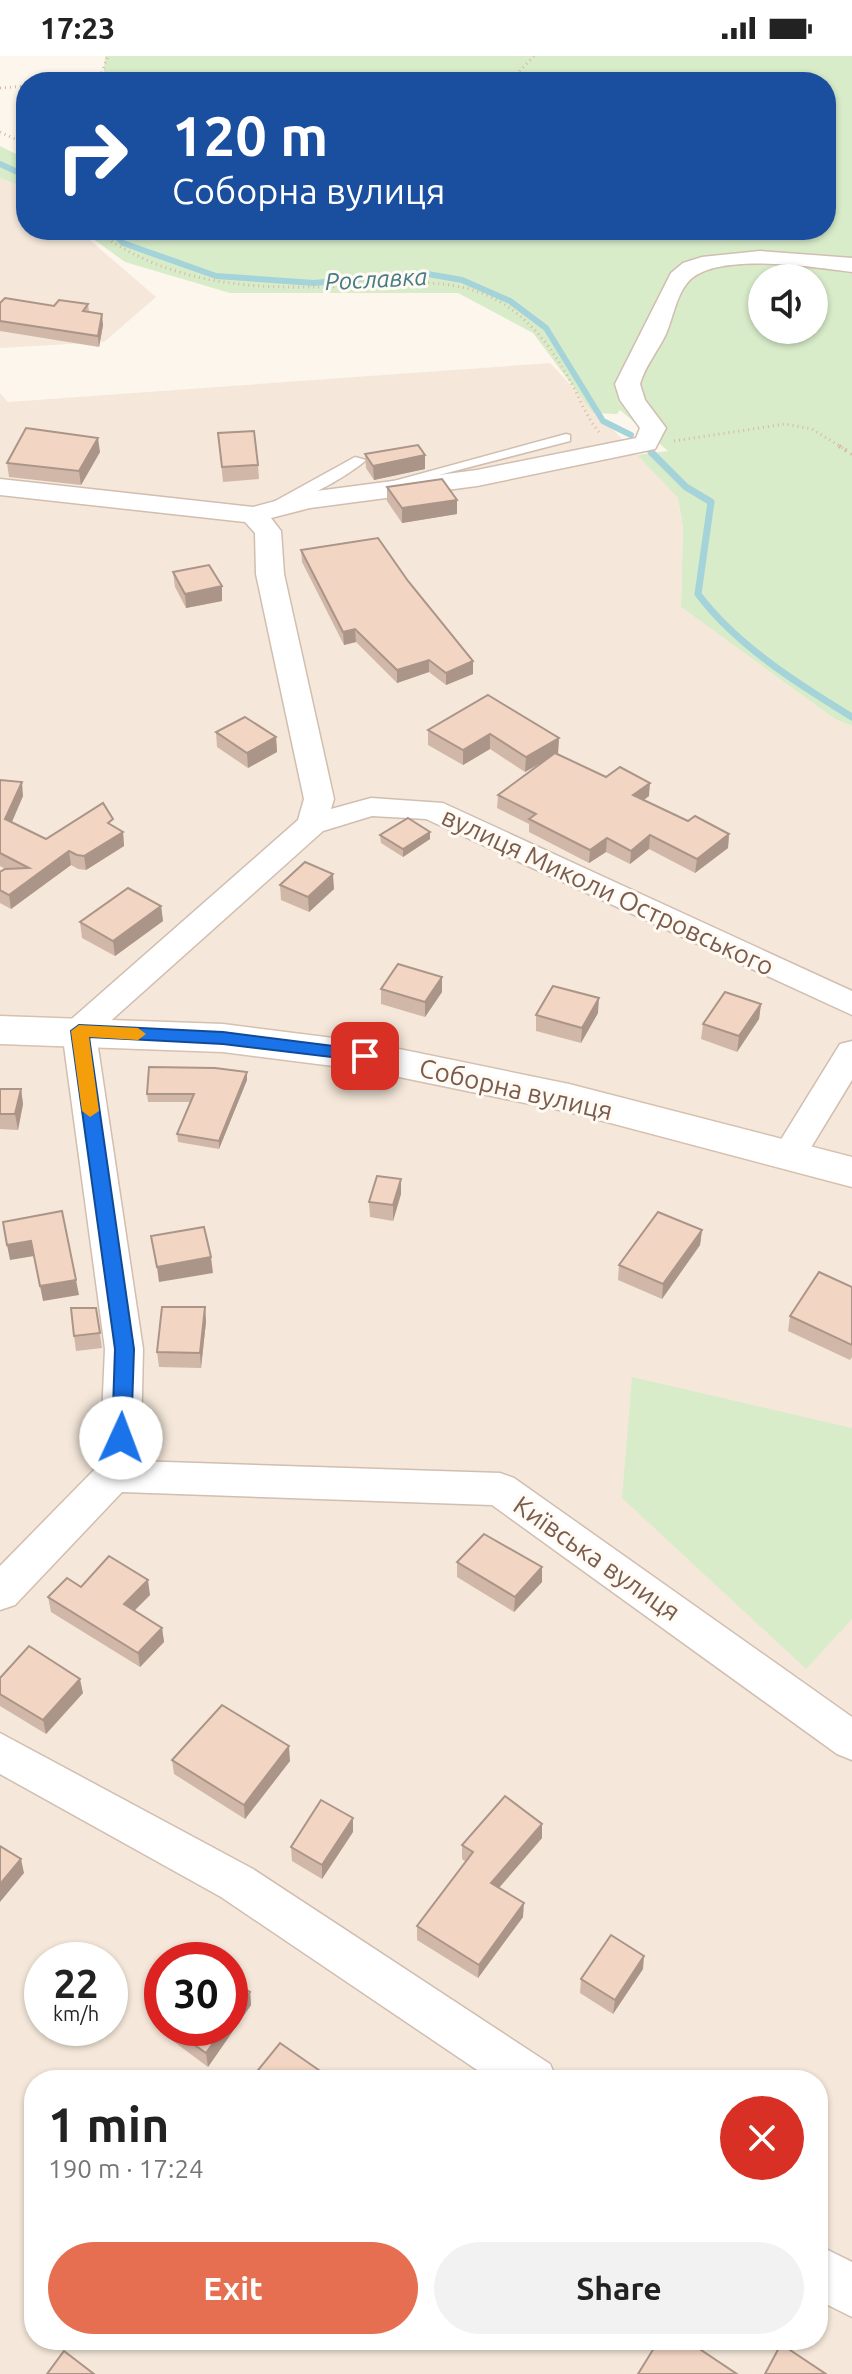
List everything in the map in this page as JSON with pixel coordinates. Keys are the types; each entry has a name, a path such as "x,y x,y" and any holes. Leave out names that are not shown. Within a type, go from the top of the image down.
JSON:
{"street":[{"path":"0,487 253,515 309,500 477,478 646,444 653,428 625,391 625,378 652,339 679,276 694,265 723,260 790,258 852,265"},
{"path":"0,1593 113,1476 121,1438 124,1349 79,1031 312,824 319,799 270,574 268,531 253,515"},
{"name":"вулиця Миколи Островського","path":"312,824 371,807 432,810 852,1004"},
{"name":"Соборна вулиця","path":"0,1030 223,1038 365,1056 569,1098 852,1172"},
{"path":"789,1155 852,1052"},
{"name":"Київська вулиця","path":"113,1476 500,1489 852,1741"},
{"path":"0,1752 237,1883 518,2070"},
{"path":"828,2276 852,2292"}],"lane":[{"path":"348,496 566,438"},
{"path":"253,515 315,487 360,460"}],"path":[{"path":"519,72 534,56"},
{"path":"106,240 161,267 208,280 253,286 343,286 417,281 461,285 501,302 535,329 567,375 595,429 603,437 646,444 785,424 812,429 852,454"}],"shaded area":[{"path":"0,178 16,184 16,240 90,240 156,297 104,342 0,348"},
{"path":"550,363 678,498 683,528 681,607 835,719 852,726 852,2374 0,2374 0,393 8,402"}],"green space":[{"path":"105,56 852,56 852,726 835,719 681,607 683,528 678,498 637,455 668,451 620,410 617,414 593,413 533,333 458,293 230,293 125,262 95,240 836,240 836,72 104,72"},
{"path":"0,146 16,154 16,184 0,178"},
{"path":"632,1377 852,1428 852,1619 806,1669 622,1498"}],"building":[{"path":"5,298 54,306 59,300 88,304 83,311 102,314 98,336 0,321 0,303"},
{"path":"26,428 98,438 79,471 7,463"},
{"path":"254,431 258,465 222,467 218,433"},
{"path":"418,445 425,455 373,466 365,454"},
{"path":"442,479 457,500 402,508 387,487"},
{"path":"378,538 408,581 473,661 446,673 429,660 397,670 355,629 343,632 301,550"},
{"path":"209,565 222,586 185,594 173,572"},
{"path":"488,695 559,738 526,757 490,734 463,750 428,730"},
{"path":"245,717 276,737 247,753 216,732"},
{"path":"555,753 606,777 620,767 650,783 633,795 688,821 695,816 729,834 697,859 650,835 631,851 607,838 590,850 529,819 536,814 498,795"},
{"path":"0,780 22,782 5,819 46,839 103,803 113,819 108,823 123,832 84,856 69,851 9,895 0,890 0,872 29,868 0,853"},
{"path":"408,818 430,832 403,849 380,835"},
{"path":"305,862 333,874 308,897 280,885"},
{"path":"128,888 161,906 113,941 80,922"},
{"path":"398,964 442,977 425,1002 381,989"},
{"path":"553,986 599,998 582,1028 536,1015"},
{"path":"725,992 761,1004 739,1036 703,1024"},
{"path":"149,1067 247,1072 219,1141 177,1134 194,1094 147,1094"},
{"path":"0,1089 21,1089 15,1114 0,1114"},
{"path":"377,1176 401,1179 393,1205 369,1202"},
{"path":"62,1211 76,1280 40,1286 31,1241 7,1245 3,1222"},
{"path":"658,1212 702,1230 663,1284 619,1265"},
{"path":"204,1227 211,1257 157,1267 151,1236"},
{"path":"819,1272 852,1287 852,1345 790,1316"},
{"path":"162,1307 205,1307 200,1353 157,1352"},
{"path":"71,1308 96,1308 100,1333 74,1336"},
{"path":"484,1534 542,1567 515,1597 457,1562"},
{"path":"109,1556 148,1580 124,1604 162,1628 138,1653 48,1597 67,1578 81,1587"},
{"path":"29,1646 80,1679 43,1720 0,1694 0,1678"},
{"path":"222,1705 289,1746 244,1805 172,1760"},
{"path":"505,1796 542,1824 491,1883 524,1903 479,1965 417,1926 473,1852 462,1845"},
{"path":"321,1800 353,1818 322,1865 291,1847"},
{"path":"0,1846 21,1859 0,1884"},
{"path":"611,1935 644,1956 615,2000 581,1979"},
{"path":"280,2043 319,2070 258,2070"},
{"path":"196,2046 211,2046 206,2053"},
{"path":"653,2350 701,2350 737,2374 638,2374"},
{"path":"778,2350 790,2350 826,2374 765,2374"},
{"path":"64,2351 94,2374 47,2374"}],"waterway":[{"name":"Рославка","path":"0,164 16,171"},
{"name":"Рославка","path":"120,240 216,276 314,283 422,273 462,280 510,301 546,328 603,421 631,435"},
{"name":"Рославка","path":"651,452 686,487 711,502 698,594 749,647 852,717"}],"slow traffic":[{"path":"90,1111 79,1031 138,1034"}],"route":[{"path":"121,1438 124,1349 79,1031 223,1038 365,1056"}]}
